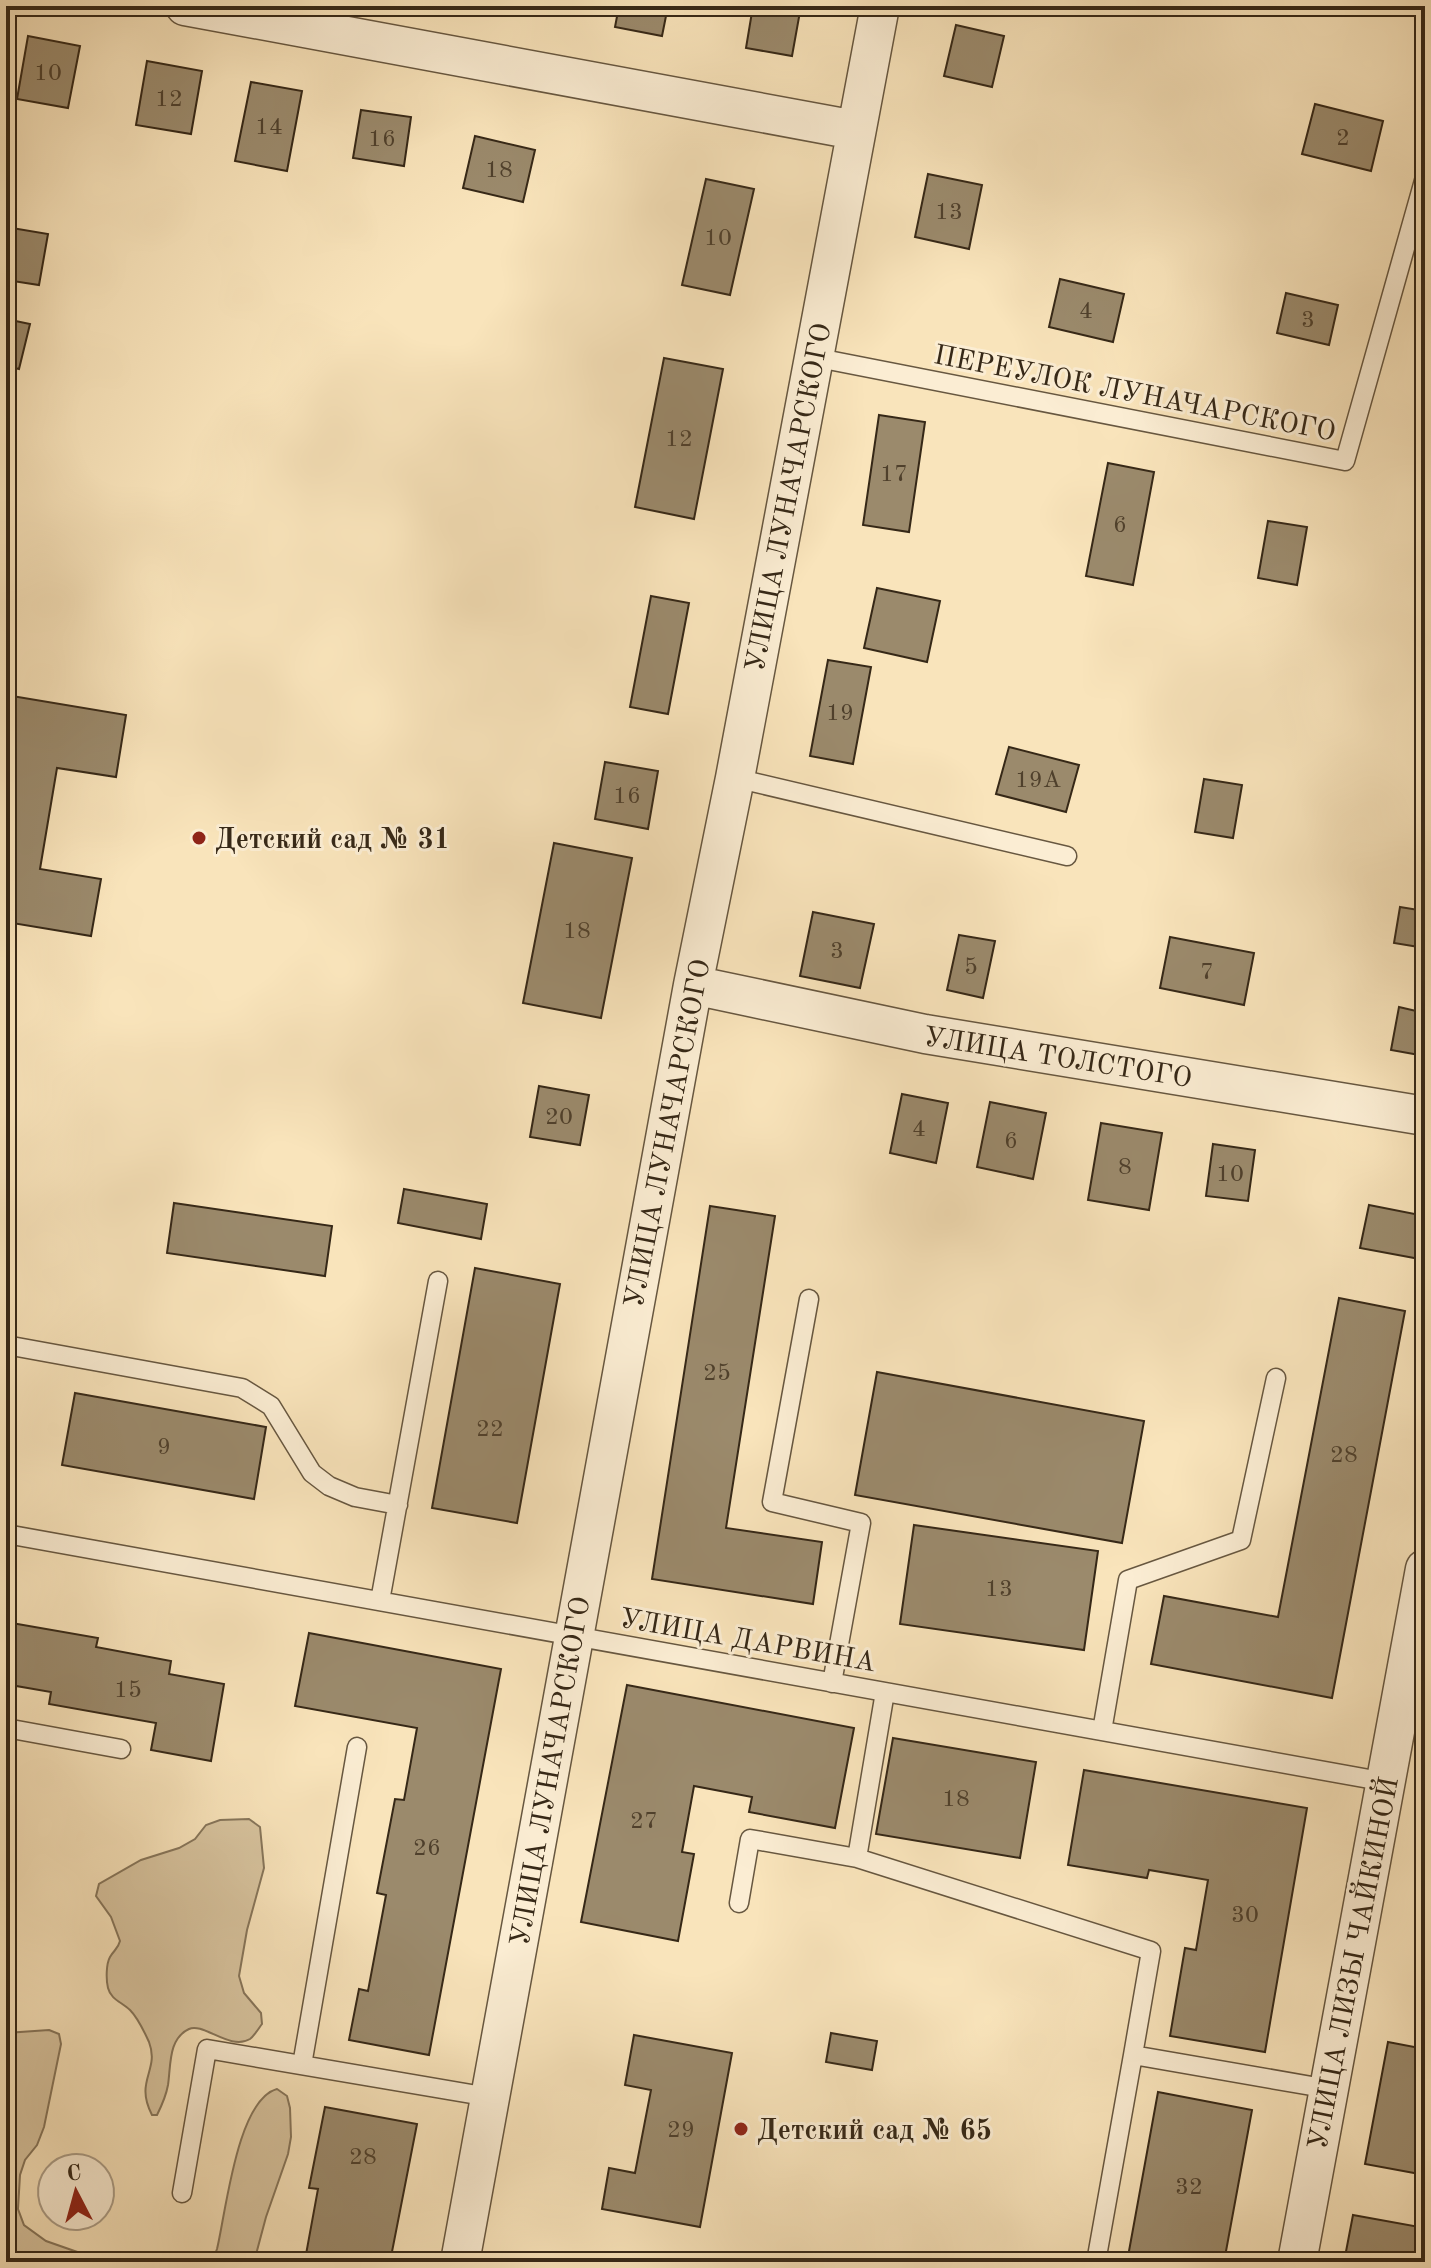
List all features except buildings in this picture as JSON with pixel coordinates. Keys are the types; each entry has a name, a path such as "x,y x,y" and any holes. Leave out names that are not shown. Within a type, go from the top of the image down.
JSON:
{"street":[{"path":"185,6 855,130"},
{"name":"УЛИЦА ЛУНАЧАРСКОГО","path":"460,2262 693,985 735,778 880,6"},
{"name":"УЛИЦА ТОЛСТОГО","path":"693,985 925,1034 1425,1116"},
{"name":"УЛИЦА ЛИЗЫ ЧАЙКИНОЙ","path":"1297,2262 1425,1569"}],"lane":[{"name":"ПЕРЕУЛОК ЛУНАЧАРСКОГО","path":"813,357 1345,461 1425,177"},
{"path":"735,778 1067,856"},
{"path":"380,1601 438,1281"},
{"path":"809,1299 772,1502 861,1523 832,1683"},
{"path":"6,1347 242,1388 271,1406 312,1473 329,1486 355,1497 398,1505"},
{"path":"1102,1731 1128,1580 1241,1540 1276,1378"},
{"name":"УЛИЦА ДАРВИНА","path":"6,1534 1386,1782"},
{"path":"857,1858 885,1692"},
{"path":"6,1728 121,1749"},
{"path":"302,2065 357,1747"},
{"path":"739,1903 750,1839 857,1858 1151,1951 1096,2262"},
{"path":"182,2193 207,2049 489,2097"},
{"path":"1133,2055 1329,2089"}],"shaded area":[{"path":"249,1819 260,1827 264,1868 247,1930 239,1976 244,1993 261,2013 262,2024 252,2038 242,2042 234,2042 202,2029 189,2029 182,2033 172,2053 164,2100 157,2115 152,2115 145,2093 152,2061 149,2042 133,2013 114,1998 108,1988 108,1964 120,1941 111,1917 96,1896 99,1884 141,1860 179,1848 195,1839 206,1825 220,1820"},
{"path":"49,2030 59,2034 61,2044 44,2127 20,2175 18,2209 24,2225 46,2241 106,2262 6,2262 6,2033"},
{"path":"277,2089 287,2096 291,2137 254,2262 212,2262 243,2135 252,2113 263,2098"}],"place":[{"name":"Детский сад № 31","path":"199,838"},
{"name":"Детский сад № 65","path":"741,2129"}]}
